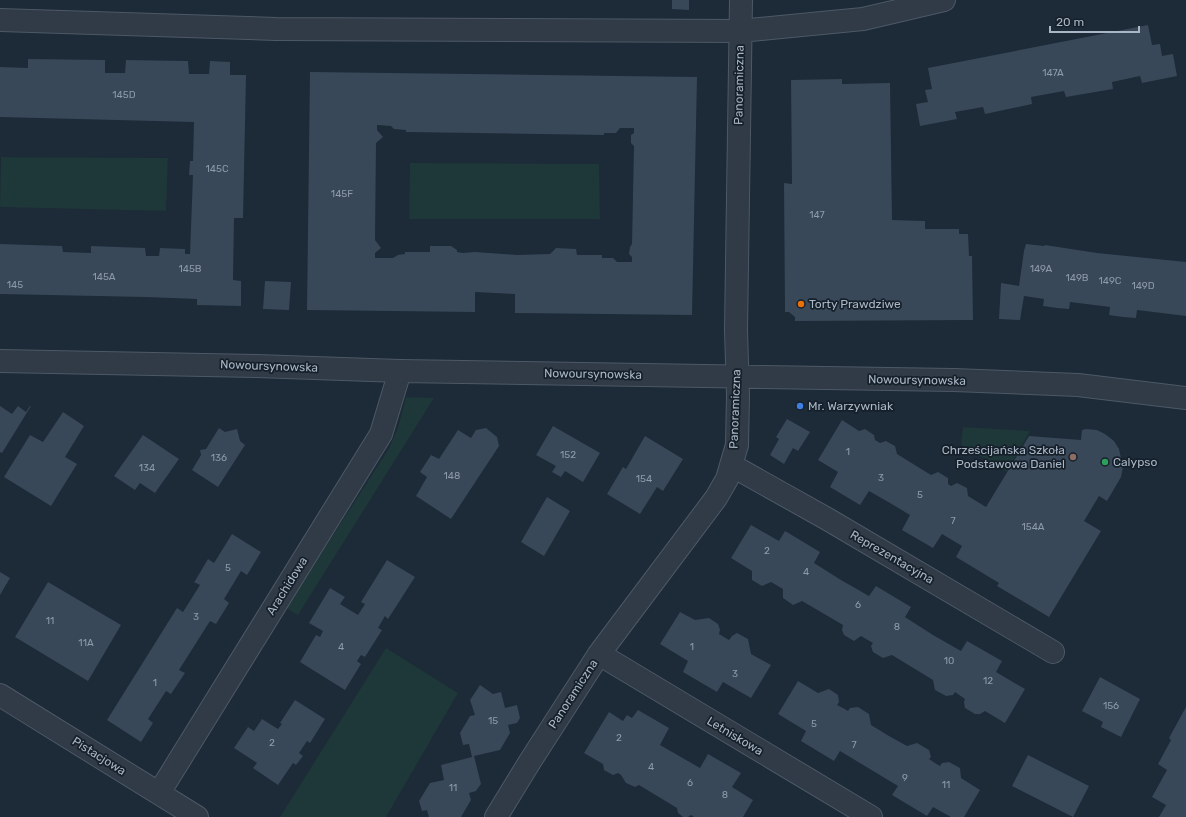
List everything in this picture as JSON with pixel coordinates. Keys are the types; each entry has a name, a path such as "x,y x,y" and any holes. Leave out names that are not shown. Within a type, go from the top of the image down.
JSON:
{"street":[{"name":"Panoramiczna","path":"496,817 599,654 716,498 727,479 737,445 736,330 741,0"},
{"path":"0,20 276,29 740,31 863,19 944,0"},
{"name":"Nowoursynowska","path":"0,360 400,371 954,380 1078,385 1186,398"},
{"name":"Arachidowa","path":"159,793 381,434 400,371"},
{"name":"Reprezentacyjna","path":"731,464 1053,652"},
{"name":"Letniskowa","path":"599,654 871,817"},
{"name":"Pistacjowa","path":"0,695 197,817"}],"green space":[{"path":"1,157 168,158 166,211 0,207"},
{"path":"410,163 599,164 600,219 409,219"},
{"path":"406,397 434,398 298,615 286,608 388,450 398,428"},
{"path":"963,427 1030,431 1007,472 961,445"},
{"path":"386,648 458,693 386,817 280,817"}],"building":[{"path":"672,0 689,0 689,10 672,9"},
{"path":"1148,25 1152,45 1160,44 1162,56 1173,54 1177,76 1142,83 1140,76 1112,82 1113,89 1066,97 1064,91 1031,97 1032,104 985,114 983,107 955,112 957,119 920,126 916,104 928,102 925,90 932,89 928,68"},
{"path":"28,59 105,60 105,73 125,73 126,60 188,61 189,74 209,74 210,61 230,62 230,75 246,75 243,218 234,218 233,280 241,281 241,306 197,305 197,299 0,294 0,244 62,246 63,252 91,253 91,246 145,248 146,256 159,256 160,248 185,249 185,254 190,254 193,175 189,175 190,161 193,161 194,122 0,117 0,67 28,68"},
{"path":"310,72 697,77 692,315 515,313 515,294 475,292 475,312 307,310","holes":["377,125 391,126 394,129 406,130 406,132 604,135 604,133 616,133 620,128 634,128 634,133 631,135 631,143 634,146 632,244 629,254 632,257 632,262 617,262 613,258 602,258 602,255 577,255 576,249 556,248 550,254 517,255 475,252 463,253 457,252 457,250 451,246 430,246 430,252 405,252 405,254 398,255 393,258 375,258 375,253 381,248 375,240 376,143 383,137 377,130"]},
{"path":"842,79 842,84 890,83 892,220 925,221 925,229 959,229 959,234 968,234 969,256 972,256 973,320 795,321 795,317 789,312 785,312 784,183 792,184 791,80"},
{"path":"1026,244 1186,262 1186,316 1137,310 1136,318 1123,317 1109,315 1110,307 1070,302 1069,309 1057,308 1043,306 1044,299 1024,296 1020,320 999,319 1001,283 1019,286"},
{"path":"265,281 291,282 289,310 263,309"},
{"path":"0,406 12,414 18,406 26,412 31,406 2,453 0,452"},
{"path":"63,412 84,426 65,457 77,464 51,506 4,477 30,435 43,442"},
{"path":"787,419 810,432 798,451 793,448 784,464 770,455 779,439 776,437"},
{"path":"842,420 859,431 865,429 874,435 875,440 880,443 886,441 895,446 897,454 931,475 938,472 948,478 948,484 951,486 957,483 967,488 968,496 986,507 1029,436 1081,440 1082,430 1086,429 1097,430 1114,441 1119,449 1123,467 1121,477 1107,501 1099,496 1084,521 1101,531 1049,617 997,586 999,583 956,557 962,546 942,534 933,548 902,530 910,515 890,503 869,491 860,505 830,487 838,472 818,460"},
{"path":"553,426 600,453 583,482 565,471 561,477 552,472 556,466 536,455"},
{"path":"219,428 225,432 237,429 240,441 245,445 218,487 192,470 201,455 200,450 206,449"},
{"path":"486,428 497,437 499,446 451,519 416,496 427,477 420,472 431,455 439,459 458,430 471,438 476,430"},
{"path":"143,435 179,459 155,493 140,483 135,490 114,476"},
{"path":"645,436 683,459 663,491 657,487 640,514 607,494 623,467 626,469"},
{"path":"547,497 570,511 544,556 521,542"},
{"path":"751,525 779,541 785,531 820,552 814,563 841,580 869,596 876,586 911,607 905,617 933,635 961,651 967,641 1002,661 996,672 1025,689 1005,723 985,711 980,714 975,714 965,708 965,699 955,692 953,695 946,696 935,690 933,680 892,655 883,658 873,652 871,646 873,643 861,636 854,641 844,635 842,630 843,625 802,601 793,605 783,598 783,589 771,582 762,586 752,580 752,571 731,558"},
{"path":"232,534 261,552 247,575 241,571 224,599 229,603 216,624 210,621 179,670 185,673 171,694 166,691 148,719 153,723 141,742 107,720 177,608 183,612 200,585 194,582 208,559 214,563"},
{"path":"387,560 415,577 388,619 385,616 378,628 382,630 365,657 361,655 357,661 361,664 345,690 300,662 316,635 320,637 323,631 309,623 330,588 345,597 340,604 358,615 365,604 361,602"},
{"path":"0,572 10,578 0,595"},
{"path":"48,582 121,625 88,681 15,637"},
{"path":"680,612 695,620 709,618 718,624 720,630 719,634 729,640 737,633 748,639 751,654 771,665 751,698 723,682 717,692 683,672 688,661 660,644"},
{"path":"1100,677 1140,699 1121,737 1101,727 1103,722 1082,711"},
{"path":"798,681 818,693 829,689 838,695 839,702 837,705 848,711 850,708 858,707 869,714 871,725 907,746 917,743 929,750 931,757 929,759 940,766 942,763 949,762 960,768 961,778 980,790 964,817 951,817 933,807 927,816 892,795 898,786 840,751 834,761 801,741 806,731 778,714"},
{"path":"480,685 493,694 501,692 505,708 517,705 520,718 517,723 508,725 510,733 500,750 474,756 481,784 476,791 469,793 471,800 461,817 429,817 427,810 422,811 419,801 430,783 444,780 441,765 472,757 469,744 463,745 460,733 470,716 475,715 470,700"},
{"path":"295,700 325,719 310,743 307,741 299,753 303,756 296,765 293,763 278,785 253,768 257,763 234,748 248,727 254,731 262,719 278,729 282,724 280,723"},
{"path":"1186,707 1186,817 1159,817 1166,805 1152,797 1167,770 1158,764 1171,740 1169,738"},
{"path":"638,710 669,728 660,745 700,768 708,754 741,773 732,787 753,800 743,817 694,817 691,815 688,817 683,817 678,813 677,808 639,785 635,787 626,783 618,773 613,775 604,770 603,764 584,753 609,712 623,721 627,715 632,718"},
{"path":"1028,755 1089,786 1073,817 1012,786"}],"place":[{"name":"Torty Prawdziwe","path":"801,304"},
{"name":"Mr. Warzywniak","path":"800,406"},
{"name":"Chrześcijańska Szkoła Podstawowa Daniel","path":"1073,457"},
{"name":"Calypso","path":"1105,462"}]}
